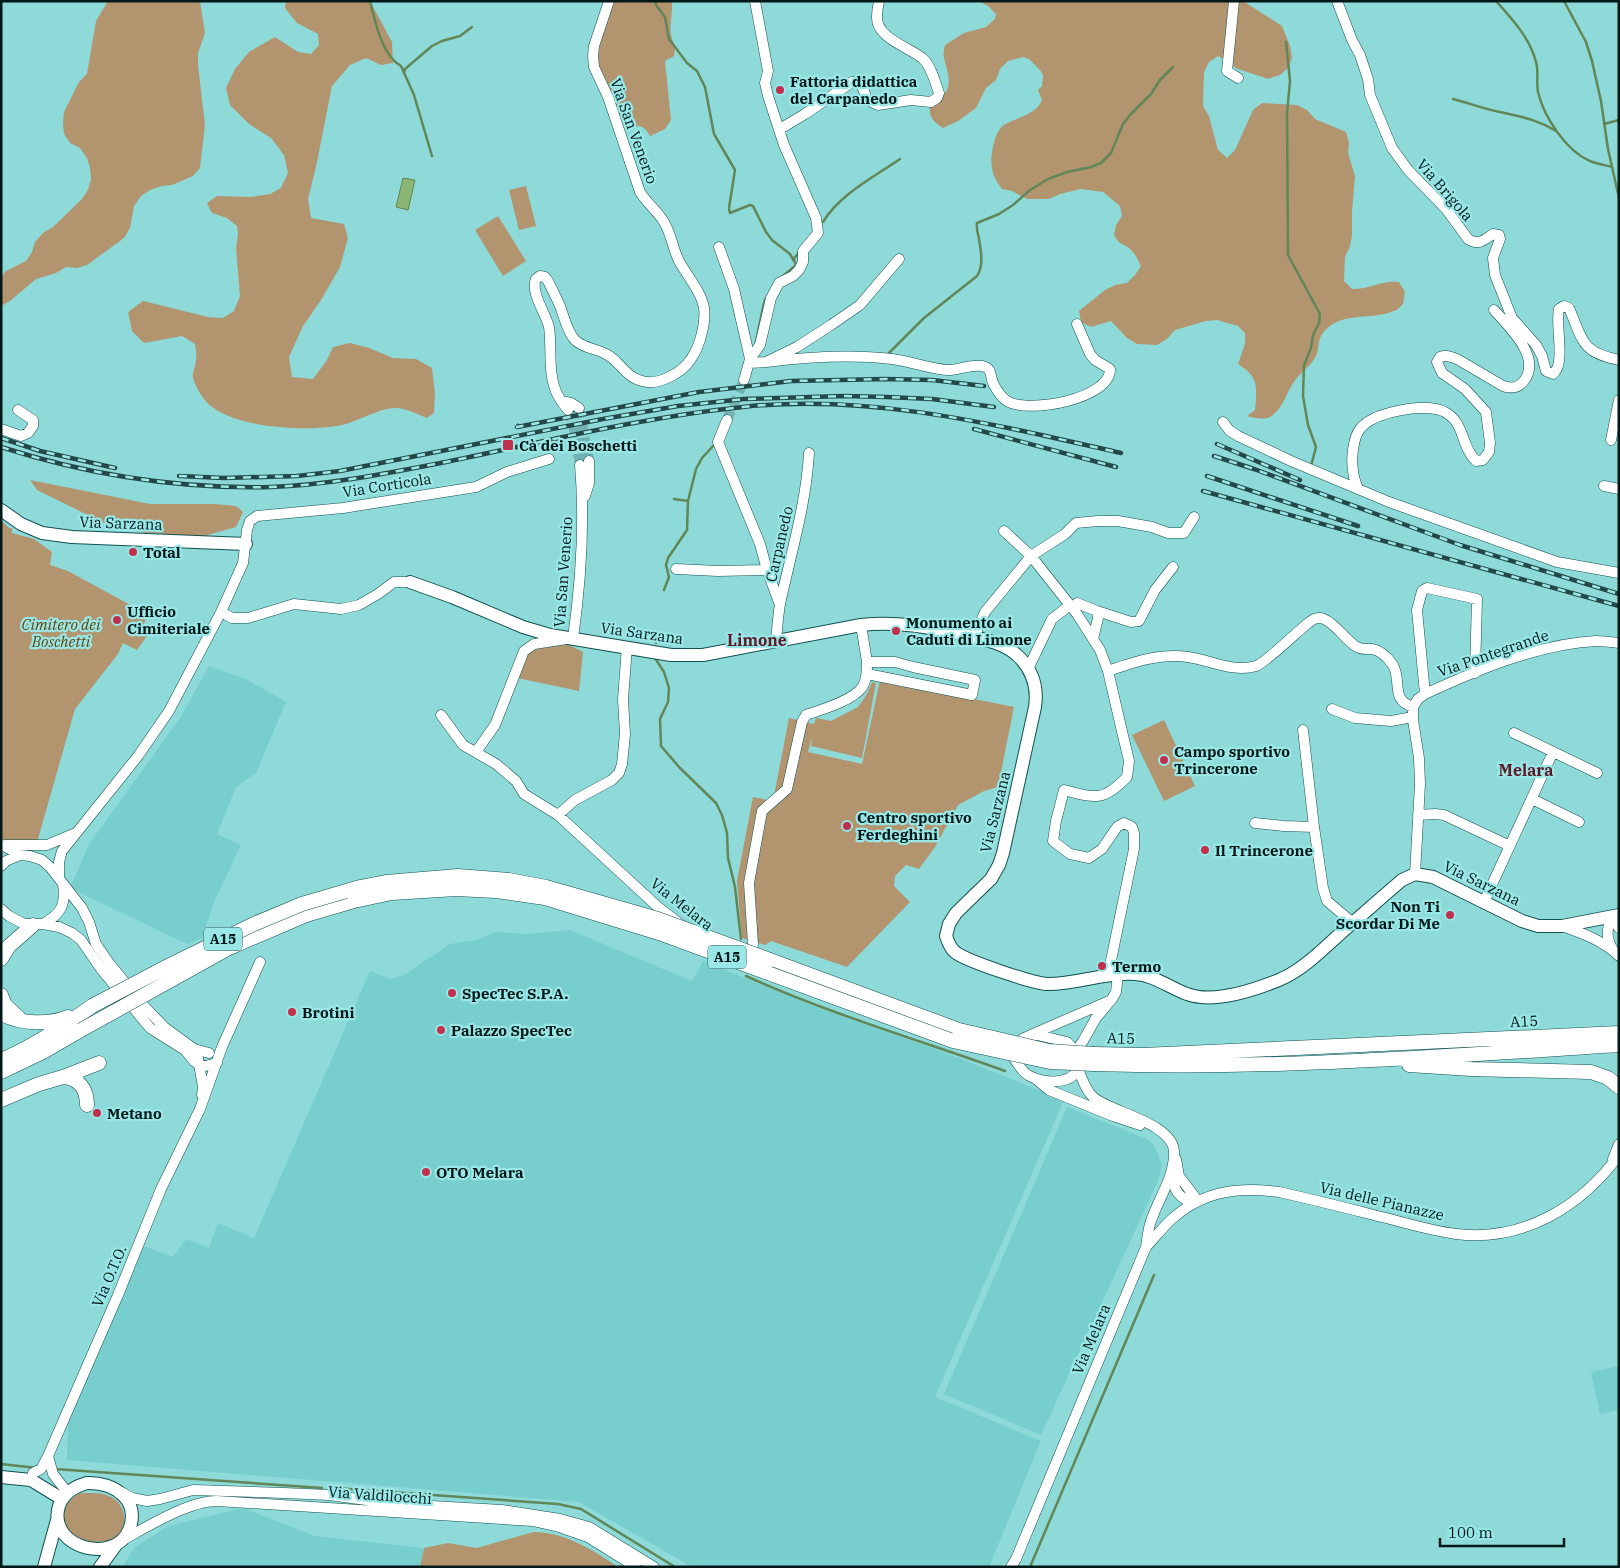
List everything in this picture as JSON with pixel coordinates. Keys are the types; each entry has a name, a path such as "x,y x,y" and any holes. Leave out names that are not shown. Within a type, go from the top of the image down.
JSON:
{"highway":[{"name":"A15","path":"1,1072 43,1052 92,1006 254,924 302,904 360,887 386,882 458,876 509,880 546,886 658,919 959,1030 1049,1051 1094,1059"},
{"name":"A15","path":"1,1060 229,948 306,915 354,901 392,893 456,889 496,891 545,898 659,933 953,1041 1050,1062 1094,1059 1346,1062 1619,1045"},
{"path":"1,959 8,946 38,925"},
{"path":"1,996 12,1013 22,1020"},
{"path":"1,1014 42,1023 60,1020 73,1023"},
{"name":"A15","path":"1143,1060 1619,1033"},
{"path":"1,1078 31,1062 43,1052"},
{"path":"1346,1062 1471,1069 1591,1072 1608,1078 1619,1088"},
{"path":"1,1100 99,1063"},
{"path":"63,1078 77,1080 83,1086 87,1095 87,1105"}],"main road":[{"name":"Via Sarzana","path":"1,510 21,524 42,533 72,537 246,544"},
{"name":"Via Sarzana","path":"410,582 452,597 523,628 550,635 671,655 695,656 861,625 883,624 933,628 1002,645 1016,655 1028,669 1033,677 1036,699 999,864 991,879 956,913 949,924 946,936 955,952 1027,980 1046,984 1065,983 1113,975 1137,974 1156,979 1188,995 1205,998 1233,994 1281,979 1296,971 1323,950 1402,880 1415,874 1433,877 1522,921 1538,926 1562,926 1617,920"},
{"path":"1,1470 33,1473"},
{"path":"1,1477 31,1480 64,1495"},
{"path":"44,1567 57,1518 58,1506 64,1495 76,1486 87,1483 110,1486 120,1492 129,1506 131,1519 128,1531 100,1567"},
{"path":"43,1486 61,1531 65,1536 76,1544 96,1548 109,1547 118,1543"}],"street":[{"name":"Via San Venerio","path":"574,409 561,401 554,389 550,373 548,327 534,287 536,279 540,276 545,277 548,281 576,342 584,347 608,354 626,373 642,382 663,380 691,361 700,337 704,316 702,301 678,260 670,234 662,219 640,192 608,97 594,67 594,46 609,1"},
{"path":"744,380 750,361 760,345 771,298 779,283 800,270 803,262 802,252 818,233 816,218 784,145 766,89 765,83 768,71 755,1"},
{"path":"780,129 852,82 861,84 867,100 878,106 911,100 930,102 937,98 939,93 927,64 922,58 892,40 881,30 876,19 879,1"},
{"path":"1234,1 1227,71 1238,78"},
{"name":"Via Brigola","path":"1337,1 1360,55 1368,79 1370,95 1392,148 1408,170 1446,209 1468,240 1478,243 1493,234 1499,236 1500,240 1493,258 1495,275 1512,318 1536,345 1542,356 1546,371 1553,374 1558,368 1560,358 1558,318 1560,309 1564,306 1569,308 1586,347 1594,353 1619,360"},
{"path":"719,247 734,289 750,361"},
{"path":"766,362 797,347 860,305 899,259"},
{"path":"1358,489 1352,470 1355,443 1359,430 1369,421 1402,410 1425,407 1442,411 1453,418 1460,428 1471,456 1476,461 1484,460 1487,457 1490,442 1486,412 1465,389 1442,373 1438,362 1443,355 1450,356 1508,388 1522,384 1529,365 1523,343 1494,310"},
{"path":"750,361 862,358 892,359 947,370 980,366 987,368 992,374 992,382 1005,400 1024,405 1043,405 1084,396 1106,382 1110,374 1110,369 1095,360 1090,354 1077,324"},
{"path":"1611,440 1619,400"},
{"path":"1,429 20,436 28,433 33,420 18,410"},
{"path":"727,420 718,442 760,544 780,605"},
{"path":"1223,422 1229,430 1238,436 1291,461 1399,506 1557,562 1619,573"},
{"name":"Carpanedo","path":"776,642 780,605 808,481 809,453"},
{"name":"Via Corticola","path":"77,831 85,824 138,756 170,711 221,612 243,563 246,530 250,521 257,516 343,508 476,487 507,472 549,459"},
{"name":"Via San Venerio","path":"573,638 577,613 581,556 584,463"},
{"path":"1604,486 1619,489"},
{"path":"974,637 985,612 1031,556 1065,534 1076,523 1118,521 1152,528 1168,534 1184,533 1194,517"},
{"path":"1004,531 1031,556 1067,601 1100,650 1108,671 1128,761 1127,777 1106,794 1092,797 1064,790 1056,821 1054,840 1070,854 1089,858 1102,849 1117,827 1124,823 1132,827 1134,833 1134,849 1113,975 1116,992 1096,1018 1076,1051"},
{"path":"1077,603 1131,622 1139,621 1155,590 1173,567"},
{"path":"676,568 718,571 767,570"},
{"path":"221,612 232,618 248,618 294,604 341,609 359,606 394,582 410,582"},
{"path":"1425,694 1417,610 1422,591 1427,588 1477,599 1475,673"},
{"path":"1028,669 1052,619 1064,609"},
{"path":"1093,639 1098,618 1097,611"},
{"path":"1108,671 1162,656 1187,657 1222,666 1258,666 1307,624 1319,618 1325,619 1350,643 1360,649 1374,649 1394,667 1399,698 1413,712 1419,758 1415,874"},
{"path":"750,958 753,944 749,883 762,811 788,789 802,722 806,715 849,698 863,686 867,674 867,662 861,625"},
{"path":"476,752 495,725 524,651 534,644 573,638"},
{"name":"Via Pontegrande","path":"1413,712 1418,699 1425,694 1500,663 1556,646 1597,641 1619,643"},
{"path":"558,815 575,800 612,780 619,773 622,764 625,734 623,699 627,647"},
{"path":"867,662 895,662 975,680 972,695 867,674"},
{"path":"1332,709 1355,718 1391,721 1413,712"},
{"name":"Via Melara","path":"441,715 463,745 503,770 516,781 524,794 558,815 658,907 701,940 934,1028 986,1043 999,1048 1015,1060"},
{"path":"1303,730 1323,888 1327,901 1353,923"},
{"path":"1514,733 1597,773"},
{"path":"1484,902 1553,752"},
{"path":"1532,799 1579,822"},
{"path":"1418,815 1444,815 1510,846"},
{"path":"1255,823 1314,827"},
{"path":"1,845 47,845 60,841 77,831"},
{"path":"1,866 6,861 48,852 77,831"},
{"path":"38,925 55,918 62,907 64,894 59,862 62,851 77,831"},
{"path":"1,845 25,856 42,860 61,880 82,908 96,944 113,968 164,1027 194,1049 209,1053"},
{"path":"1,909 24,924 59,927 72,933 81,940 101,969 150,1028 185,1050 198,1064 205,1066 216,1063"},
{"path":"1616,954 1608,941 1607,932 1617,920"},
{"path":"1562,926 1597,940 1616,954"},
{"name":"Via O.T.O.","path":"33,1473 41,1469 48,1456 118,1295 161,1189 200,1109 222,1048 260,962"},
{"path":"1078,1070 1070,1077 1058,1082 1026,1075 1015,1060 1022,1039 1112,999"},
{"path":"1033,1034 1067,1042 1081,1057 1078,1070 1083,1082 1093,1096 1138,1118 1166,1135 1174,1151 1179,1176 1196,1202"},
{"name":"Via Melara","path":"986,1043 1000,1043 1022,1039"},
{"path":"198,1064 209,1053 222,1048"},
{"name":"Via O.T.O.","path":"194,1049 197,1055 203,1087 200,1109"},
{"path":"1034,1078 1049,1090 1112,1116 1160,1132"},
{"name":"Via delle Pianazze","path":"1614,1164 1619,1144"},
{"name":"Via Melara","path":"1014,1564 1146,1247 1150,1225 1167,1183 1174,1151"},
{"name":"Via delle Pianazze","path":"1146,1247 1174,1217 1196,1202 1214,1194 1233,1190 1254,1189 1279,1192 1429,1229 1457,1234 1494,1234 1530,1225 1561,1211 1582,1196 1614,1164 1619,1155"},
{"path":"1172,1166 1175,1191 1185,1200 1196,1202"},
{"path":"48,1456 64,1495"},
{"name":"Via Valdilocchi","path":"120,1492 132,1498 147,1501 193,1490 328,1495 396,1504 502,1510 560,1519 589,1527 654,1567"},
{"name":"Via Valdilocchi","path":"118,1543 192,1505 217,1501 533,1522 559,1527 588,1537 636,1567"}],"shaded area":[{"path":"403,178 415,180 408,210 396,207"},
{"path":"209,666 246,679 286,702 256,773 236,787 217,834 241,845 214,902 202,938 187,944 70,888 89,844 180,718"},
{"path":"570,930 692,981 703,961 824,1010 941,1051 1064,1100 935,1397 1041,1441 989,1567 692,1567 579,1502 67,1460 68,1420 144,1246 173,1257 186,1239 209,1248 218,1223 254,1238 370,971 390,979 404,975 450,944 477,940 496,932 526,934"},
{"path":"1067,1107 1147,1139 1154,1145 1162,1165 1158,1181 1041,1435 944,1394"},
{"path":"1619,1366 1619,1410 1600,1414 1591,1372"},
{"path":"243,1508 315,1536 424,1548 420,1567 122,1567 135,1547 168,1526"}],"green space":[{"path":"108,1 200,1 205,33 198,53 198,65 205,125 200,168 193,176 172,185 150,190 141,196 134,206 130,228 124,238 87,265 77,268 66,267 56,273 36,279 10,301 1,306 1,277 6,271 26,261 32,252 35,242 82,199 88,190 91,179 87,158 80,148 70,143 64,134 64,112 79,82 87,74 96,21"},
{"path":"286,1 370,1 392,42 393,63 381,65 366,58 350,65 332,86 308,199 311,218 344,224 348,238 340,267 303,326 289,357 292,377 313,379 327,360 333,347 350,343 369,348 393,358 416,359 432,368 435,393 434,413 427,418 409,411 391,408 349,423 328,427 275,427 240,420 212,407 200,394 193,378 196,356 195,344 182,336 144,343 132,331 128,312 143,301 208,317 223,318 234,311 240,296 236,248 237,226 227,218 212,213 207,203 217,196 251,197 270,194 281,188 288,173 284,155 271,138 249,124 230,105 226,88 235,69 249,52 275,37 298,52 311,54 319,45 318,34 297,23 285,8"},
{"path":"614,1 672,1 671,32 675,52 674,56 665,61 671,120 665,129 650,136 645,129 639,126 624,131 599,66 598,58 601,41"},
{"path":"979,1 1243,1 1282,26 1290,46 1292,58 1288,68 1280,75 1268,79 1238,69 1218,56 1209,62 1204,72 1203,106 1209,116 1218,150 1227,158 1235,150 1253,110 1262,103 1297,105 1307,110 1315,119 1346,132 1349,143 1348,153 1355,176 1352,235 1345,257 1344,281 1352,289 1365,288 1387,282 1399,282 1405,292 1403,304 1395,311 1346,319 1329,327 1321,336 1314,359 1296,379 1282,405 1274,414 1265,418 1247,416 1255,410 1256,389 1250,373 1238,364 1245,344 1245,333 1238,326 1217,320 1206,321 1175,330 1167,339 1157,345 1137,344 1127,338 1111,321 1091,327 1081,322 1079,311 1105,290 1115,285 1127,283 1141,266 1133,252 1119,242 1114,235 1116,225 1122,216 1120,206 1103,192 1081,189 1049,199 1027,199 1012,191 1002,189 996,179 992,163 995,138 1004,125 1031,112 1039,105 1042,100 1038,90 1042,86 1043,75 1040,70 1029,59 1023,57 1008,61 1000,69 996,80 986,88 976,108 958,121 943,128 935,122 930,114 930,107 943,95 948,85 944,56 945,45 964,33 986,27 995,19 996,14"},
{"path":"526,186 536,226 519,230 509,190"},
{"path":"498,216 526,261 503,276 475,230"},
{"path":"30,480 150,504 215,504 236,506 243,512 236,527 204,536 147,533 110,526 37,490"},
{"name":"Cimitero dei Boschetti","path":"1,520 9,528 12,528 12,533 34,539 52,552 50,565 68,571 147,614 144,624 152,629 137,650 123,643 118,654 75,709 38,844 1,842"},
{"path":"565,643 583,652 579,691 517,678 526,657 534,646"},
{"name":"Centro sportivo Ferdeghini","path":"880,680 1014,707 998,787 984,791 958,805 935,847 919,869 906,865 895,876 894,886 910,902 847,967 771,941 765,945 742,938 737,881 753,797 773,801 789,718 814,724 816,718 831,721 858,707 867,694 872,682 876,683 862,758 811,746 812,737 808,752 862,764"},
{"name":"Campo sportivo Trincerone","path":"1164,720 1195,786 1164,801 1132,735"},
{"path":"81,1493 104,1494 120,1505 123,1511 124,1523 119,1534 110,1540 98,1542 79,1539 70,1533 63,1522 64,1510 70,1500"},
{"path":"533,1532 556,1535 578,1543 618,1567 420,1567 424,1548 448,1543 477,1548"}],"waterway":[{"path":"370,1 384,46 394,61 401,66 414,95 432,156"},
{"path":"655,1 665,17 669,39 687,63 697,71 705,87 714,134 735,170 729,208 730,213 750,205 753,206 766,232 772,240 790,254 796,264 783,276"},
{"path":"1496,1 1520,29 1533,53 1537,65 1537,88 1541,102 1557,132 1581,156 1593,162 1612,167"},
{"path":"1564,1 1586,42 1592,61 1619,198"},
{"path":"404,73 405,69 432,46 460,36 472,27"},
{"path":"1286,42 1290,81 1287,113 1288,255 1320,314 1319,323 1313,335 1311,348 1304,365 1303,396 1308,425 1316,447 1311,466"},
{"path":"888,354 924,318 977,276 981,268 981,248 977,223 999,214 1030,190 1048,179 1101,163 1111,153 1123,124 1173,67"},
{"path":"1453,99 1529,119 1556,131"},
{"path":"1604,124 1619,120"},
{"path":"823,222 830,212 848,195 900,159"},
{"path":"793,260 800,251"},
{"path":"755,346 766,298"},
{"path":"664,590 669,577 666,565 668,558 687,530 688,501 696,469 702,458 714,445"},
{"path":"674,499 688,501"},
{"path":"656,634 656,643"},
{"path":"655,658 664,672 669,688 668,702 660,719 661,746 680,768 716,803 722,815 727,833 728,858 735,887 741,939"},
{"path":"746,976 842,1015 1005,1071"},
{"path":"1030,1567 1154,1275"},
{"path":"1,1464 37,1468"},
{"path":"55,1469 322,1488"},
{"path":"335,1488 558,1504 581,1509 675,1567"}],"tunnel":[{"path":"727,420 744,380"},
{"path":"579,408 589,461"},
{"path":"568,410 574,429 580,465"}],"railway":[{"path":"518,426 699,392 791,381 932,380 984,386"},
{"path":"179,476 224,478 297,476 340,471 603,419 678,406 744,399 844,396 886,397 932,399 994,407"},
{"path":"1,447 67,465 169,483 237,487 293,486 359,478 594,431 706,411 791,404 838,404 886,408 980,422 1121,453"},
{"path":"974,429 1116,467"},
{"path":"1,438 40,451 115,468"},
{"path":"1217,444 1300,480"},
{"path":"1214,456 1460,545 1619,594"},
{"path":"1207,476 1358,526"},
{"path":"1203,491 1619,606"}],"place":[{"name":"Fattoria didattica del Carpanedo","path":"780,90"},
{"name":"Cà dei Boschetti","path":"508,445"},
{"name":"Total","path":"133,552"},
{"name":"Ufficio Cimiteriale","path":"117,620"},
{"name":"Monumento ai Caduti di Limone","path":"896,631"},
{"name":"Campo sportivo Trincerone","path":"1164,760"},
{"name":"Centro sportivo Ferdeghini","path":"847,826"},
{"name":"Il Trincerone","path":"1205,850"},
{"name":"Non Ti Scordar Di Me","path":"1450,915"},
{"name":"Termo","path":"1102,966"},
{"name":"SpecTec S.P.A.","path":"452,993"},
{"name":"Brotini","path":"292,1012"},
{"name":"Palazzo SpecTec","path":"441,1030"},
{"name":"Metano","path":"97,1113"},
{"name":"OTO Melara","path":"426,1172"}],"district":[{"name":"Limone","path":"757,640"},
{"name":"Melara","path":"1526,770"}]}
